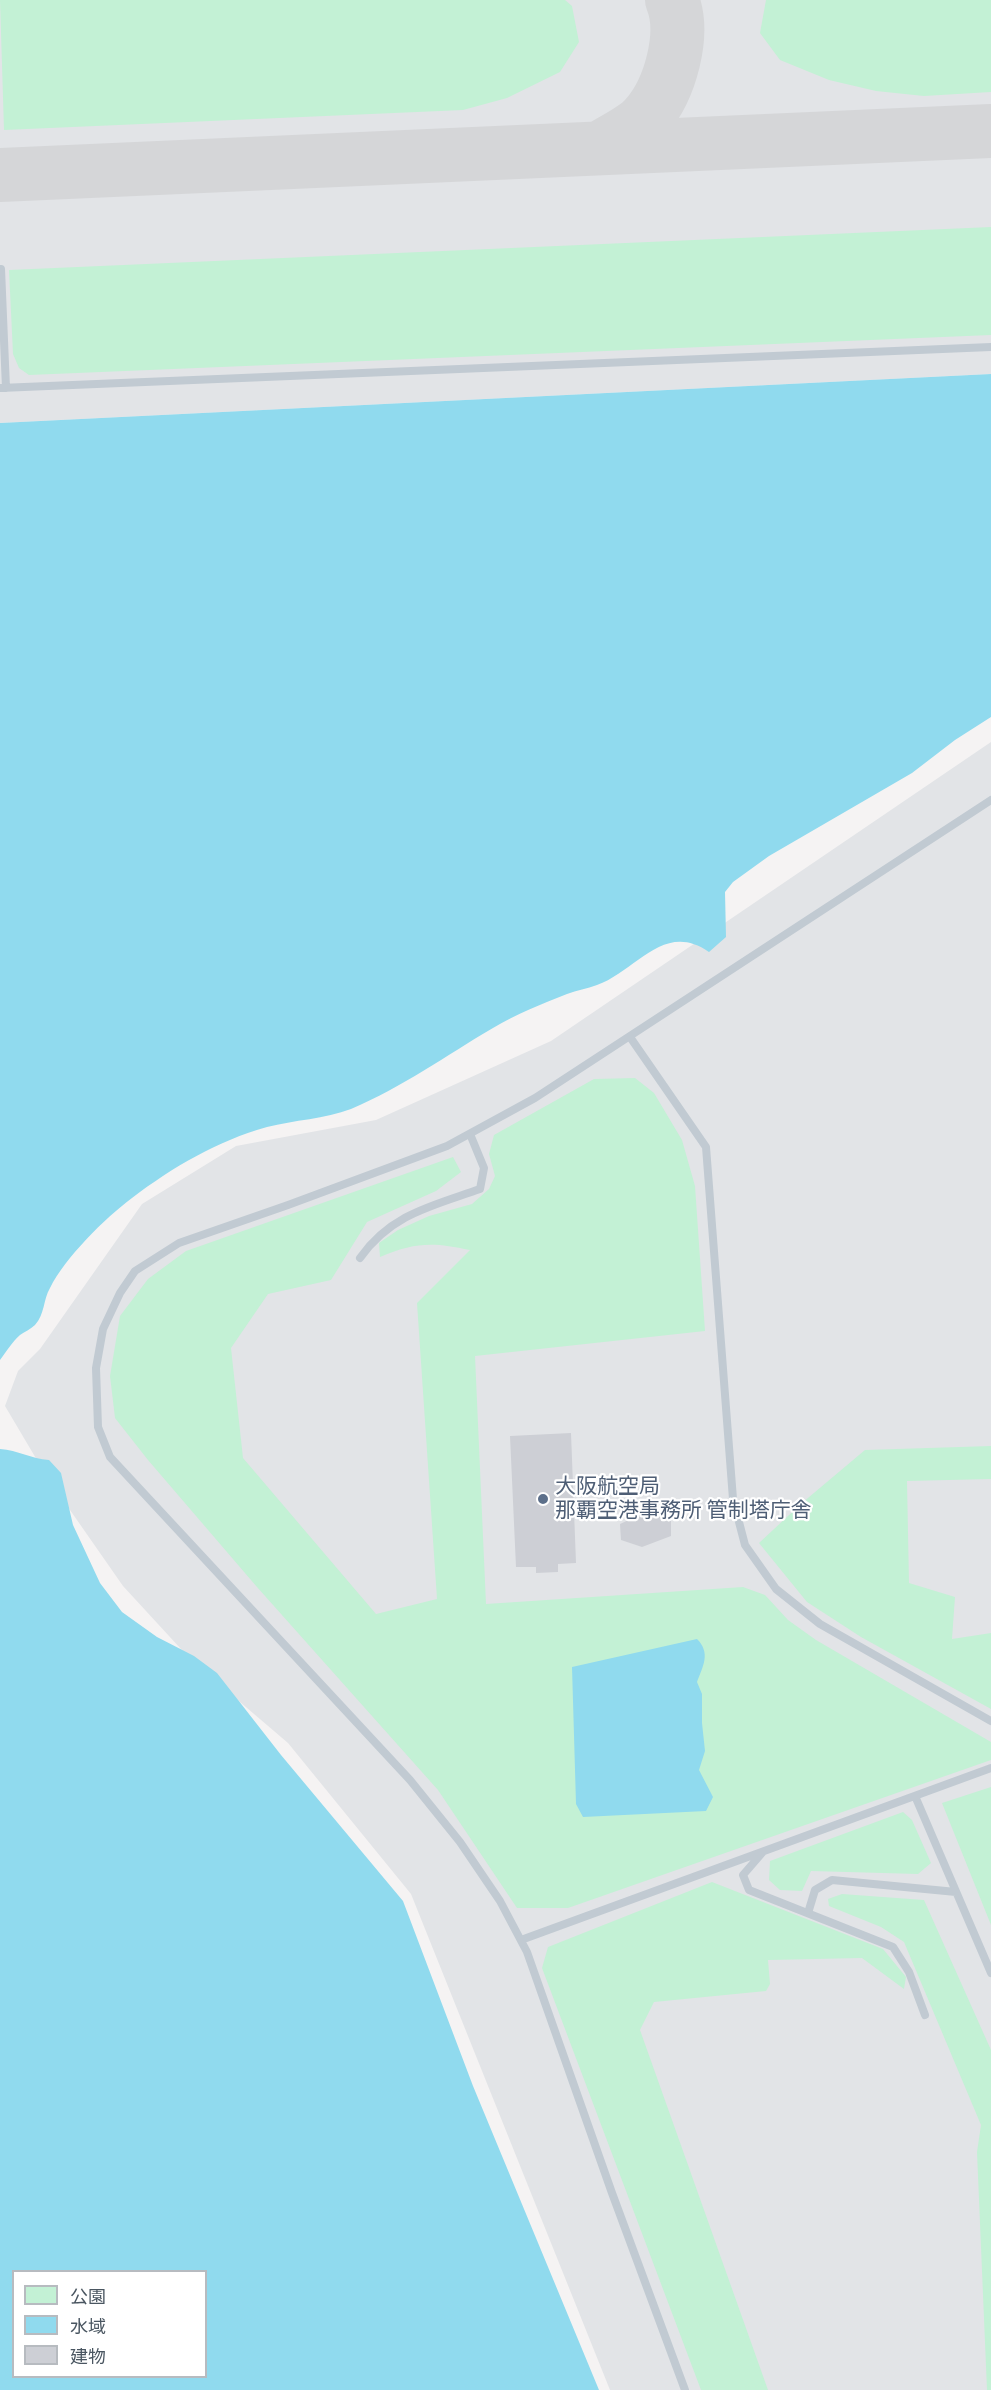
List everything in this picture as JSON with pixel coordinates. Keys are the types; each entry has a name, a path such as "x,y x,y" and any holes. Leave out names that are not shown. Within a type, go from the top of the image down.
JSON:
{"lane":[{"path":"0,269 3,388 991,347"},
{"path":"685,2390 612,2193 527,1952 501,1901 467,1852 410,1780 110,1457 98,1427 96,1368 104,1329 120,1293 135,1271 179,1243 447,1146 470,1134 535,1098 991,800"},
{"path":"630,1037 706,1147 734,1499 745,1545 776,1589 820,1624 991,1721"},
{"path":"360,1258 373,1240 402,1217 480,1189 484,1168 470,1134"},
{"path":"521,1940 991,1768"},
{"path":"915,1796 991,1973"},
{"path":"764,1851 742,1875 749,1890 893,1947 909,1972 925,2015"},
{"path":"808,1913 815,1890 832,1880 956,1892"}],"shaded area":[{"path":"0,0 991,0 991,374 0,423"},
{"path":"991,742 991,2390 610,2390 411,1894 288,1743 192,1661 123,1586 47,1477 5,1406 18,1371 40,1349 142,1204 236,1146 376,1120 551,1041"}],"green space":[{"path":"0,0 565,0 572,6 579,42 560,72 507,98 463,110 4,130"},
{"path":"766,0 991,0 991,92 924,96 876,91 829,80 780,60 760,33"},
{"path":"991,227 991,335 29,375 19,368 13,354 9,270"},
{"path":"635,1078 654,1093 682,1140 695,1186 705,1331 475,1356 486,1604 743,1587 765,1595 788,1620 816,1640 991,1742 991,1760 568,1908 517,1908 438,1790 257,1587 115,1418 110,1376 120,1316 148,1279 186,1251 453,1157 461,1172 436,1191 367,1222 331,1280 268,1294 231,1348 243,1458 376,1614 437,1599 417,1303 470,1250 424,1245 404,1248 380,1257 379,1243 398,1230 429,1216 472,1204 489,1189 495,1176 489,1154 494,1135 594,1079"},
{"path":"991,1446 991,1479 907,1481 909,1583 955,1597 952,1639 991,1633 991,1709 861,1637 807,1602 759,1543 865,1450"},
{"path":"991,1787 991,1925 942,1803"},
{"path":"903,1812 912,1820 931,1863 918,1874 811,1871 802,1891 780,1890 769,1880 770,1861"},
{"path":"712,1882 883,1949 906,1977 904,1989 862,1958 768,1960 770,1984 766,1991 654,2002 640,2030 768,2390 701,2390 542,1968 548,1947"},
{"path":"842,1894 924,1900 991,2050 991,2390 987,2390 977,2152 981,2125 904,1942 881,1927 829,1906 828,1899"}],"water":[{"path":"991,374 991,717 955,740 912,773 769,856 733,882 725,892 726,937 709,952 693,944 678,942 664,945 597,985 548,1002 502,1023 406,1081 351,1109 249,1133 213,1147 163,1176 121,1206 75,1252 50,1288 38,1321 17,1338 0,1360 0,423"},
{"path":"0,1449 49,1460 61,1473 73,1525 100,1583 122,1612 157,1637 194,1656 217,1673 281,1755 403,1901 473,2086 599,2390 0,2390"},
{"path":"697,1639 705,1655 697,1682 702,1694 705,1751 699,1770 713,1797 706,1811 583,1817 576,1804 572,1667"}],"building":[{"name":"大阪航空局 那覇空港事務所 管制塔庁舎","path":"571,1433 576,1563 558,1564 558,1572 536,1573 536,1567 516,1567 510,1436"},
{"path":"646,1512 671,1521 671,1536 642,1547 621,1540 620,1524"}],"taxiway":[{"path":"600,148 641,122 655,106 662,92 676,45 676,14 672,0"},
{"path":"0,175 991,131"}],"place":[{"name":"大阪航空局 那覇空港事務所 管制塔庁舎","path":"543,1499"}]}
